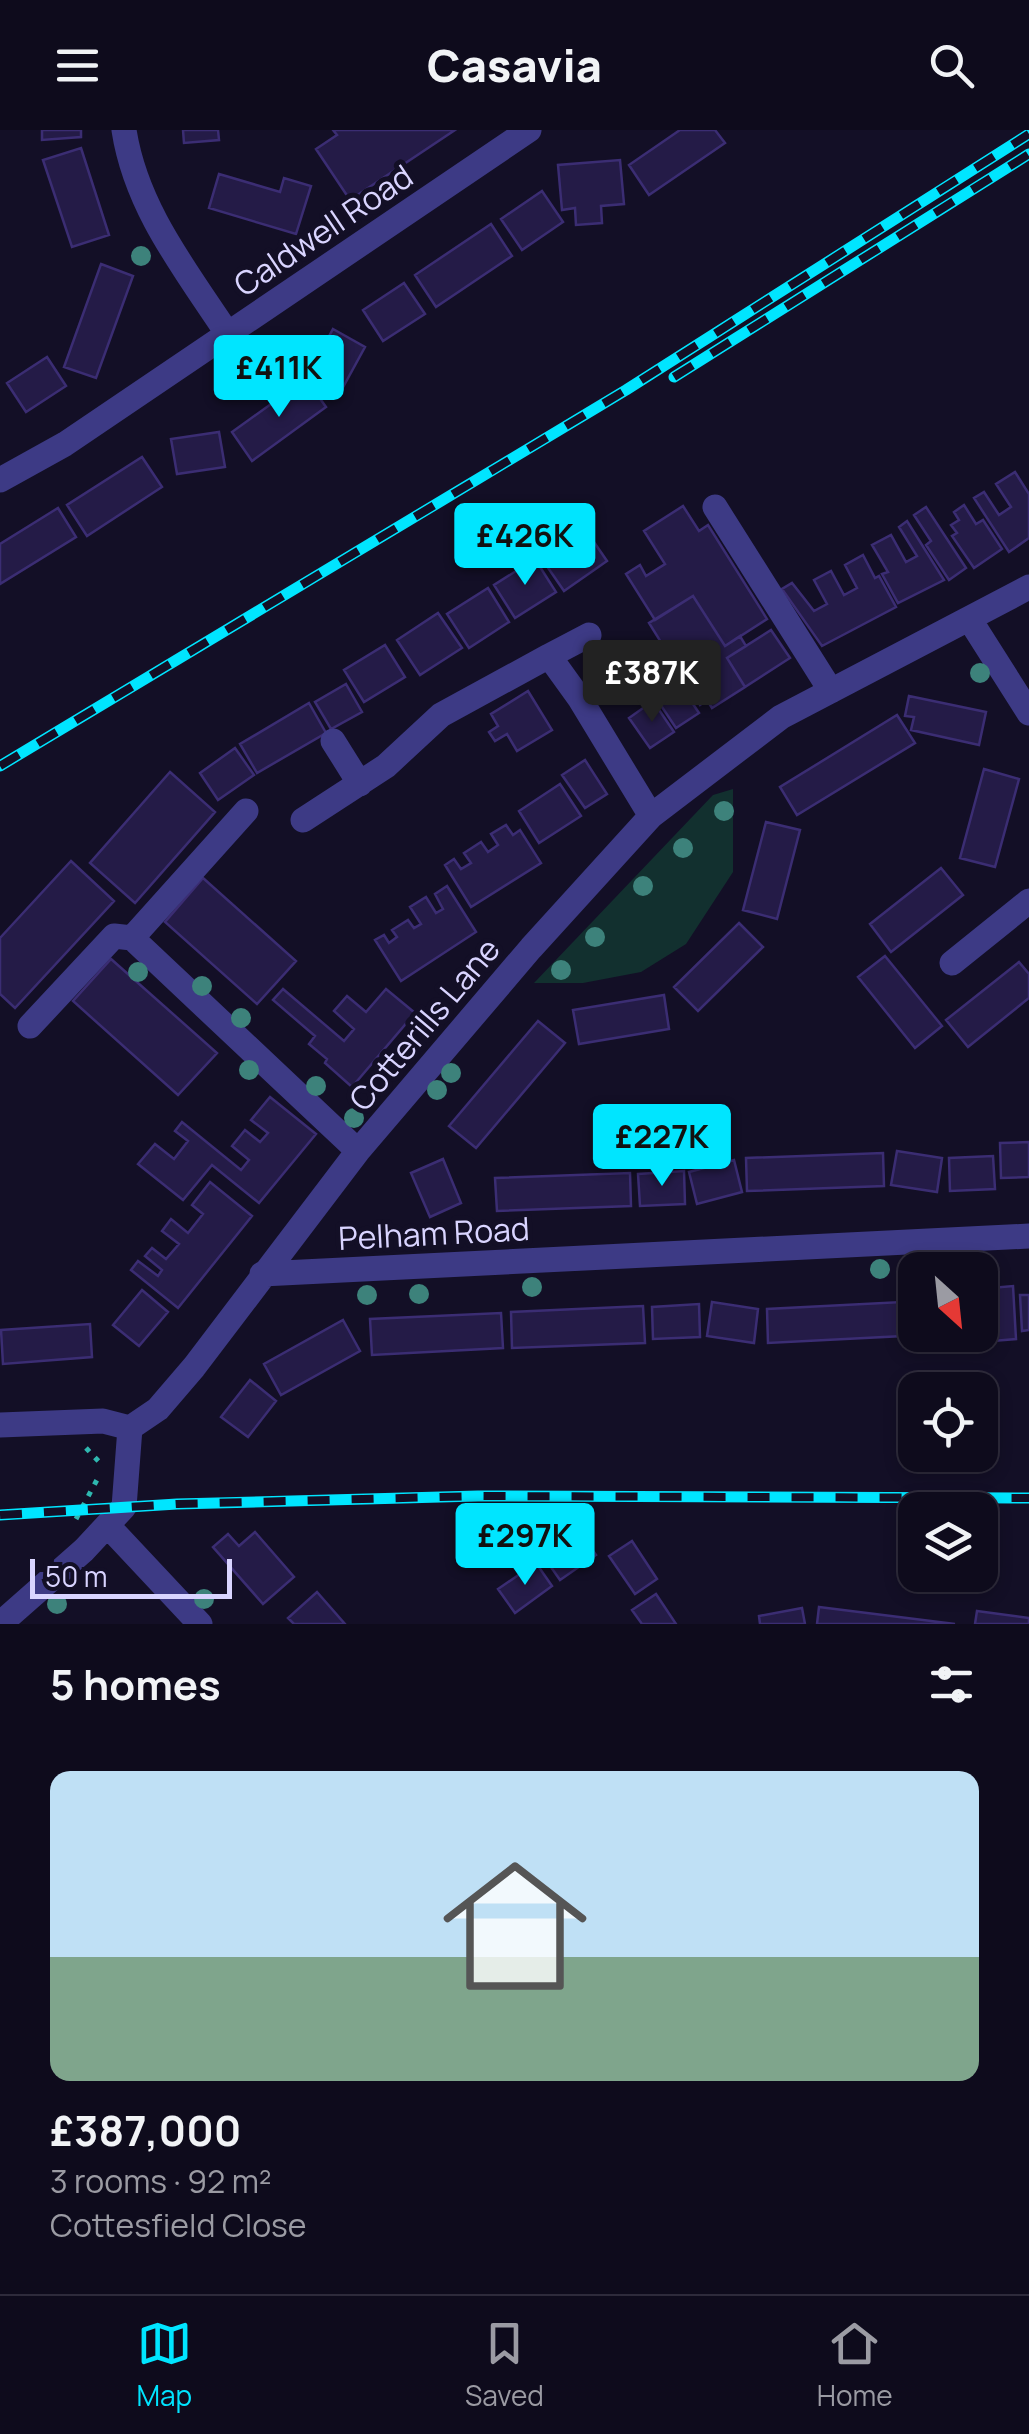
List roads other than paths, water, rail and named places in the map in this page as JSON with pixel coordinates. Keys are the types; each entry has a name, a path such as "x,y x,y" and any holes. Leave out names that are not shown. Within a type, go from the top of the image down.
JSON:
{"street":[{"path":"124,130 128,159 154,222 228,333"},
{"name":"Caldwell Road","path":"0,480 65,444 529,130"},
{"path":"716,506 832,691"},
{"name":"Cotterills Lane","path":"130,1428 158,1409 358,1151 531,948 651,816 780,717 1029,588"},
{"path":"970,620 1029,712"},
{"path":"304,820 386,766 440,714 590,634"},
{"path":"549,656 580,699 651,816"},
{"path":"333,741 360,784"},
{"path":"132,938 246,811"},
{"path":"952,963 1029,901"},
{"path":"30,1026 114,936 132,938 358,1151"},
{"name":"Pelham Road","path":"262,1274 1029,1236"},
{"path":"0,1426 103,1421 130,1428 124,1507 108,1527 0,1624"},
{"path":"108,1527 200,1624"}],"railway":[{"path":"0,766 626,390 1029,134"},
{"path":"674,377 1029,154"},
{"path":"0,1515 177,1504 478,1496 1029,1498"}]}
